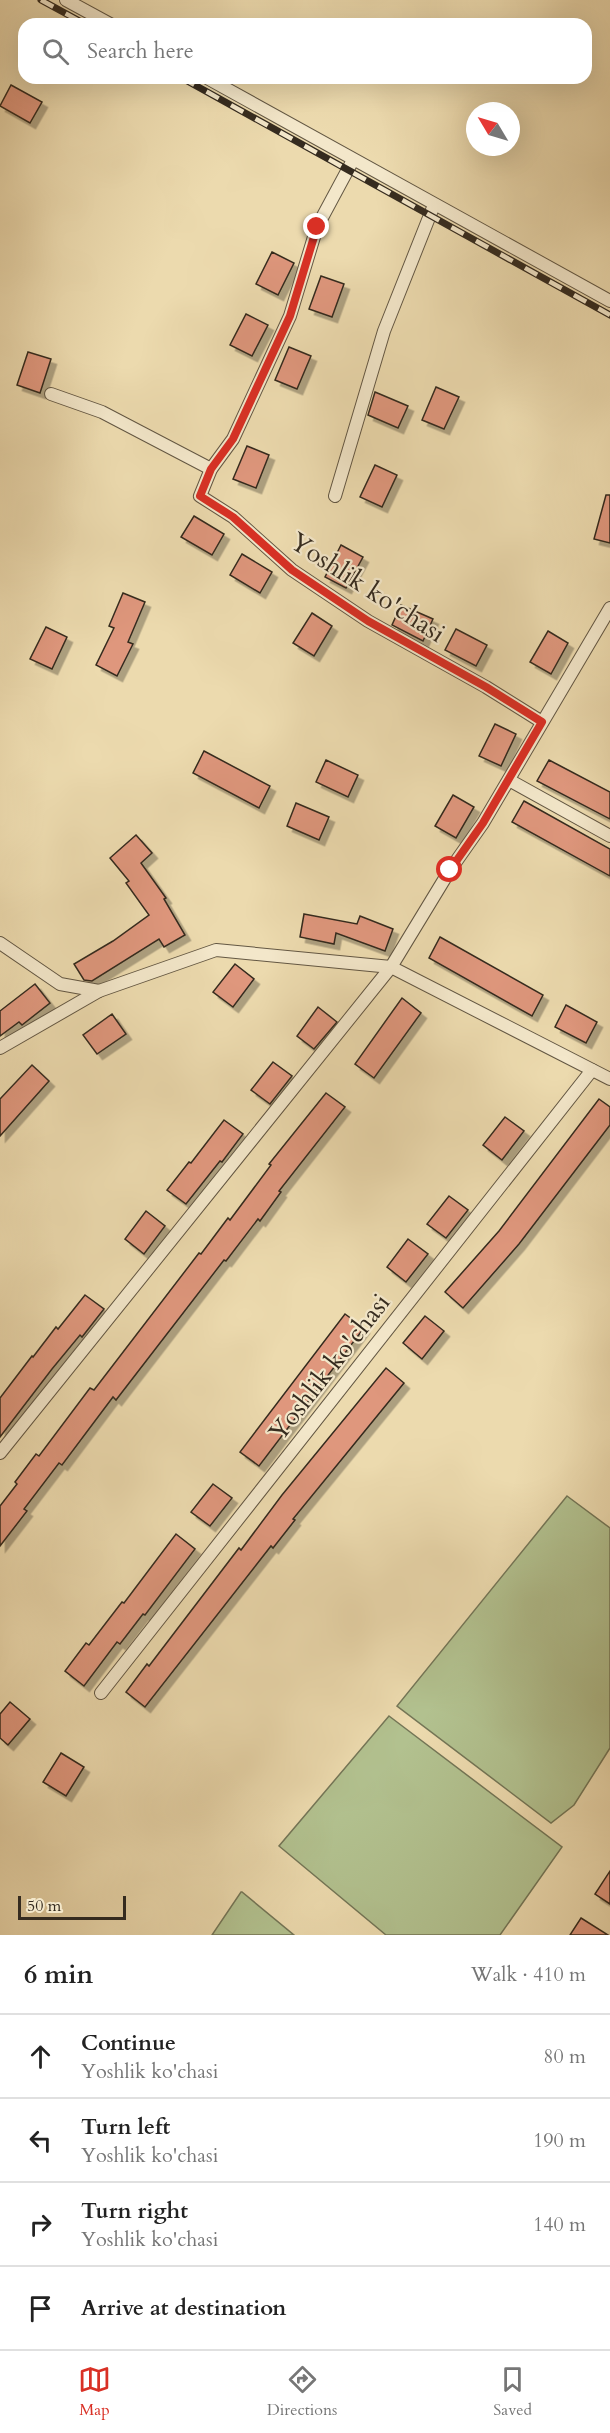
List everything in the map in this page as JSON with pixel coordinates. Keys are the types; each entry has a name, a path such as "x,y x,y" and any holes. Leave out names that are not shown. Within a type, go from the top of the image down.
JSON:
{"street":[{"path":"66,0 99,18"},
{"path":"218,84 610,301"},
{"name":"Yoshlik ko'chasi","path":"353,160 317,227 285,326 233,439 211,469 200,496 233,517 292,570 368,621 486,687 542,722"},
{"path":"334,496 384,331 434,205"},
{"path":"51,394 102,412 211,469"},
{"path":"0,1453 391,967 450,870 483,823 610,608"},
{"path":"509,780 610,836"},
{"path":"0,943 60,984 99,991"},
{"path":"0,1048 99,991 216,950 391,967 610,1080"},
{"name":"Yoshlik ko'chasi","path":"101,1693 592,1070"}],"green space":[{"path":"567,1496 610,1528 610,1748 574,1805 551,1823 397,1706"},
{"path":"389,1716 562,1847 500,1935 386,1935 279,1846"},
{"path":"242,1892 294,1935 212,1935"}],"building":[{"path":"11,85 42,102 30,123 0,106"},
{"path":"272,252 294,263 278,295 256,284"},
{"path":"321,276 344,284 332,317 309,309"},
{"path":"246,314 268,325 252,356 230,345"},
{"path":"289,347 311,356 297,389 275,380"},
{"path":"28,352 51,359 40,393 17,385"},
{"path":"436,387 459,397 444,429 422,420"},
{"path":"375,392 408,406 398,428 368,415"},
{"path":"247,446 269,455 256,488 233,479"},
{"path":"375,465 397,475 382,507 360,497"},
{"path":"606,495 610,495 610,543 594,539"},
{"path":"194,516 224,534 212,555 181,537"},
{"path":"341,545 363,557 346,588 325,577"},
{"path":"242,554 272,572 260,593 230,575"},
{"path":"123,593 145,602 128,642 133,644 117,676 96,665 114,628 109,626"},
{"path":"401,605 433,619 423,641 392,625"},
{"path":"312,613 332,626 314,656 293,643"},
{"path":"46,627 67,637 52,669 30,659"},
{"path":"456,629 487,645 476,666 445,650"},
{"path":"548,631 568,643 551,674 530,662"},
{"path":"495,724 516,734 501,766 479,756"},
{"path":"204,751 270,786 259,808 193,773"},
{"path":"326,760 358,775 348,797 316,782"},
{"path":"549,760 610,792 610,819 537,781"},
{"path":"453,795 474,807 456,838 435,826"},
{"path":"524,801 610,849 610,876 512,822"},
{"path":"296,803 329,817 319,840 287,826"},
{"path":"136,835 152,853 141,863 166,898 164,899 185,935 164,947 159,939 92,981 84,980 74,964 113,941 149,915 126,883 129,881 110,858"},
{"path":"304,914 357,924 360,916 393,929 385,951 336,933 334,944 300,937"},
{"path":"440,937 543,995 532,1016 429,958"},
{"path":"235,964 254,979 233,1007 213,992"},
{"path":"35,984 50,1003 22,1025 19,1022 0,1036 0,1011"},
{"path":"402,998 421,1013 374,1078 355,1064"},
{"path":"566,1005 597,1022 586,1043 555,1027"},
{"path":"318,1007 337,1022 314,1049 297,1036"},
{"path":"112,1014 126,1034 97,1054 83,1035"},
{"path":"273,1062 292,1076 270,1104 251,1090"},
{"path":"32,1065 49,1081 0,1136 0,1099"},
{"path":"326,1093 345,1107 279,1191 281,1192 260,1221 258,1219 226,1261 224,1260 116,1400 113,1397 62,1465 59,1463 24,1509 27,1511 0,1546 0,1506 17,1484 15,1482 36,1454 39,1456 90,1388 94,1390 199,1253 201,1254 228,1218 230,1220 271,1165 269,1164"},
{"path":"599,1099 610,1107 610,1125 519,1244 463,1308 445,1292 499,1231"},
{"path":"505,1117 524,1131 502,1160 483,1145"},
{"path":"224,1120 243,1134 186,1204 167,1190"},
{"path":"449,1196 468,1210 446,1238 427,1224"},
{"path":"146,1211 165,1226 144,1254 125,1239"},
{"path":"408,1239 428,1254 406,1282 387,1267"},
{"path":"85,1295 104,1309 52,1369 0,1437 0,1398 32,1356 56,1327 58,1329"},
{"path":"345,1314 364,1328 259,1466 240,1452"},
{"path":"425,1316 444,1331 422,1359 403,1343"},
{"path":"386,1368 404,1383 293,1519 295,1520 273,1548 271,1546 145,1707 126,1692 147,1664 149,1666 239,1548 241,1550 282,1495"},
{"path":"213,1484 232,1498 210,1526 191,1512"},
{"path":"176,1534 195,1549 145,1615 143,1614 120,1644 117,1642 84,1686 65,1671 86,1643 89,1645 122,1602 124,1603"},
{"path":"10,1702 30,1719 8,1745 0,1738 0,1714"},
{"path":"61,1753 84,1767 66,1796 43,1782"},
{"path":"610,1871 610,1904 595,1894"},
{"path":"581,1918 608,1935 570,1935"}],"railway":[{"path":"41,0 74,18"},
{"path":"193,84 610,315"}],"route":[{"path":"317,227 290,316 233,439 211,469 200,496 233,517 292,570 368,621 486,687 542,722 483,823 450,870"}]}
